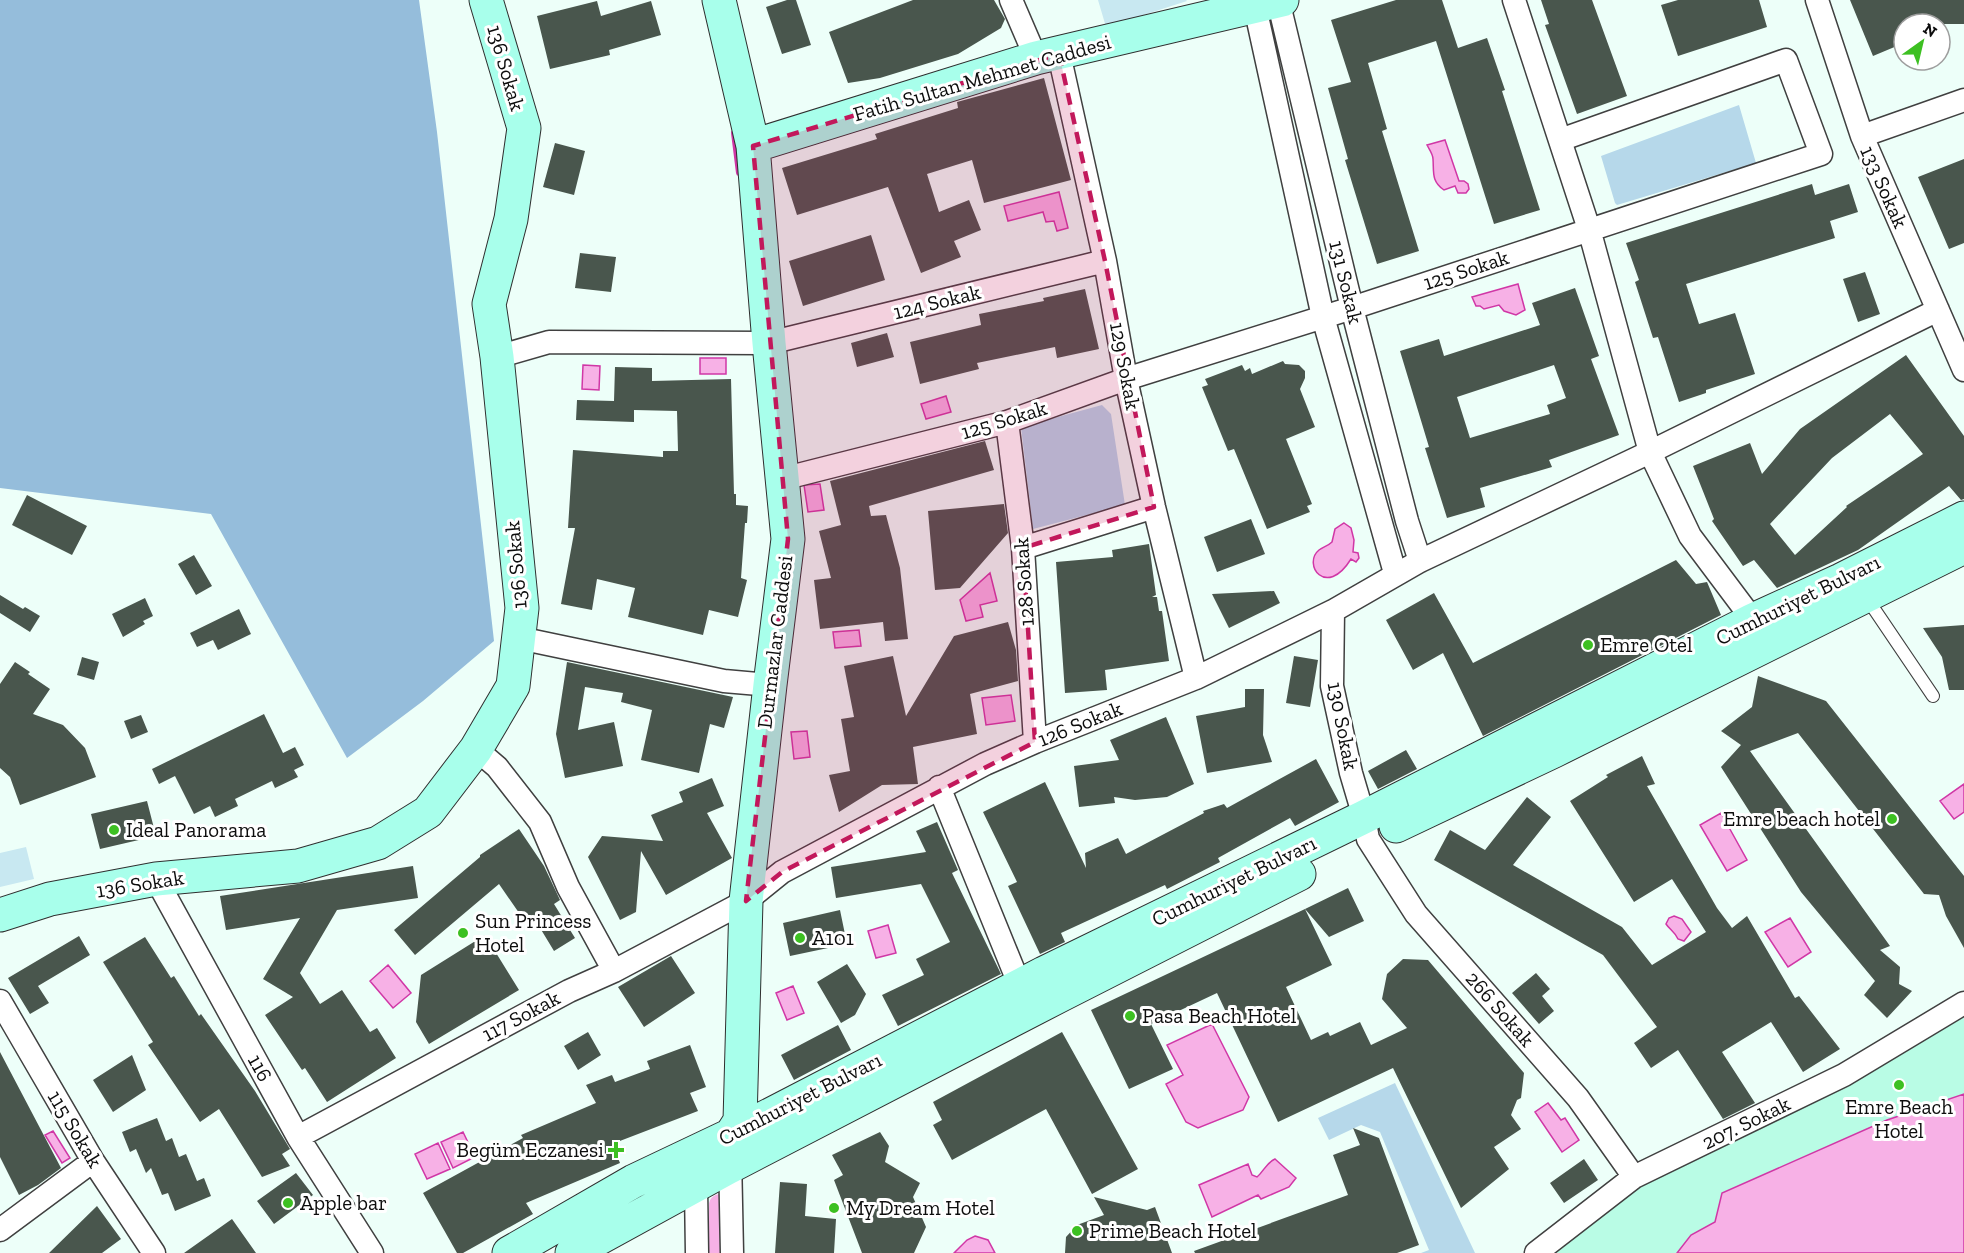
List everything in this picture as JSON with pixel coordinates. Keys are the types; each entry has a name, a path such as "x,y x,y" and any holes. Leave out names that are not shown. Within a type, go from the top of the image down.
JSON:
{"street":[{"name":"136 Sokak","path":"0,915 50,899 156,879 298,866 378,843 428,812 476,749 513,686 522,608 497,357 489,304 511,219 524,128 486,0"},
{"name":"Durmazlar Caddesi","path":"719,0 753,146 788,539 747,900 740,1122 731,1135"},
{"name":"129 Sokak","path":"1011,0 1047,56 1105,261 1126,379 1154,507 1196,678"},
{"path":"1514,0 1589,229 1650,452 1690,536 1753,620"},
{"name":"133 Sokak","path":"1817,0 1862,136 1964,370"},
{"name":"Fatih Sultan Mehmet Caddesi","path":"753,146 1047,56 1273,2"},
{"path":"1273,2 1323,317 1395,573"},
{"name":"131 Sokak","path":"1273,2 1407,521 1420,561"},
{"name":"125 Sokak","path":"782,479 1006,422 1126,379 1352,308 1821,154 1786,60 1560,140"},
{"path":"1862,136 1964,100"},
{"name":"124 Sokak","path":"497,357 549,342 769,344 1105,261"},
{"name":"126 Sokak","path":"747,900 782,872 939,787 1035,742 1196,678 1333,611 1395,573 1650,452 1938,310"},
{"name":"128 Sokak","path":"1006,422 1023,548 1035,742"},
{"path":"1023,548 1154,507"},
{"name":"Cumhuriyet Bulvarı","path":"509,1253 634,1181 1366,828 1753,620 1841,580 1964,518"},
{"name":"Cumhuriyet Bulvarı","path":"1366,828 1554,751 1964,547"},
{"name":"130 Sokak","path":"1333,611 1332,686 1366,828"},
{"path":"519,638 724,681 770,685"},
{"path":"476,749 497,767 540,822 568,887 614,971"},
{"path":"939,787 1041,985"},
{"name":"266 Sokak","path":"1366,828 1416,914 1578,1098 1634,1177"},
{"name":"116","path":"156,879 298,1137 372,1253"},
{"name":"117 Sokak","path":"298,1137 569,991 614,971 747,900"},
{"name":"Cumhuriyet Bulvarı","path":"572,1253 696,1186 1041,985"},
{"name":"115 Sokak","path":"0,1001 93,1161 154,1253"},
{"name":"207. Sokak","path":"1536,1253 1634,1177 1844,1075 1964,1003"},
{"path":"731,1135 729,1167 732,1253"},
{"path":"697,1253 696,1186 731,1135"},
{"path":"0,1230 93,1161"}],"lane":[{"path":"1865,596 1933,696"}],"highlighted area":[{"path":"1059,54 1105,261 1154,507 1023,548 1035,742 782,872 746,901 788,539 753,146"}],"shaded area":[{"path":"0,0 419,0 437,132 494,641 423,701 347,758 211,514 0,488"},
{"path":"1098,0 1186,0 1187,1 1106,27"},
{"path":"1739,105 1756,163 1617,205 1615,203 1601,156"},
{"path":"1445,140 1459,181 1468,184 1469,189 1466,193 1458,193 1455,186 1444,190 1435,180 1433,157 1427,145"},
{"path":"1059,192 1068,228 1057,231 1054,221 1046,222 1043,212 1008,221 1004,206"},
{"path":"1518,284 1525,310 1516,315 1504,311 1499,305 1484,309 1476,306 1472,297"},
{"path":"700,358 726,358 726,374 700,374"},
{"path":"583,365 600,366 599,390 582,389"},
{"path":"946,396 951,412 926,419 921,404"},
{"path":"1102,405 1111,414 1125,505 1033,529 1021,427"},
{"path":"820,484 824,510 808,512 804,485"},
{"path":"1344,523 1351,528 1354,540 1353,552 1358,553 1359,558 1356,562 1351,559 1342,571 1333,576 1319,575 1313,563 1314,556 1332,542 1335,529"},
{"path":"990,573 997,601 980,605 983,617 966,621 960,600"},
{"path":"859,630 861,646 835,648 833,632"},
{"path":"1011,695 1015,721 986,725 982,698"},
{"path":"807,731 810,757 794,759 791,732"},
{"path":"1964,784 1964,812 1954,819 1940,801"},
{"path":"1721,813 1747,860 1727,871 1700,825"},
{"path":"26,847 34,879 0,887 0,853"},
{"path":"1674,916 1682,919 1691,932 1684,941 1678,939 1666,924 1669,918"},
{"path":"1790,918 1811,952 1788,967 1765,932"},
{"path":"888,925 896,953 876,958 868,931"},
{"path":"388,965 411,993 393,1008 370,981"},
{"path":"793,986 804,1013 787,1020 776,993"},
{"path":"1212,1024 1249,1097 1243,1110 1198,1128 1186,1122 1166,1084 1183,1075 1167,1045"},
{"path":"1395,1083 1475,1253 1421,1253 1429,1250 1380,1132 1361,1125 1329,1140 1318,1118"},
{"path":"1964,1094 1964,1253 1677,1253 1691,1235 1715,1222 1722,1193 1887,1120"},
{"path":"1548,1103 1561,1120 1565,1118 1579,1140 1562,1152 1535,1112"},
{"path":"53,1131 70,1158 62,1163 45,1135"},
{"path":"463,1132 475,1157 453,1168 441,1142"},
{"path":"438,1143 450,1169 427,1179 415,1154"},
{"path":"1275,1159 1296,1178 1289,1187 1261,1199 1258,1195 1212,1217 1199,1185 1248,1164 1252,1175 1257,1177"},
{"path":"975,1236 988,1240 995,1253 954,1253 967,1240"}],"sand":[{"path":"1964,1003 1964,1094 1887,1120 1722,1193 1715,1222 1691,1235 1677,1253 1536,1253 1634,1177"}],"building":[{"path":"787,0 796,0 811,45 782,54 766,7"},
{"path":"913,0 994,0 1005,19 1001,28 958,54 880,78 848,83 829,32"},
{"path":"1396,0 1442,0 1458,48 1487,38 1505,90 1502,91 1540,210 1494,224 1436,41 1368,63 1387,129 1382,131 1419,251 1377,264 1345,160 1348,159 1328,88 1351,82 1331,20"},
{"path":"1541,0 1592,0 1627,96 1577,114 1545,25 1549,24"},
{"path":"1678,0 1759,0 1767,27 1678,56 1661,5"},
{"path":"1850,0 1964,0 1964,24 1952,24 1952,12 1892,12 1892,48 1873,56"},
{"path":"597,1 601,16 651,1 661,35 609,50 610,55 550,69 537,16"},
{"path":"1044,78 1071,180 984,203 972,160 927,174 939,212 969,200 981,230 954,241 961,257 921,273 888,187 797,215 782,168 877,139 875,134 958,108 957,102"},
{"path":"555,143 585,151 574,195 543,187"},
{"path":"1964,159 1964,243 1949,249 1918,177"},
{"path":"1812,184 1815,195 1849,184 1858,212 1830,221 1835,238 1686,284 1699,324 1735,313 1755,374 1706,390 1706,393 1679,402 1658,337 1653,338 1635,282 1639,280 1626,243"},
{"path":"871,235 885,280 803,306 789,261"},
{"path":"580,253 616,257 611,292 575,288"},
{"path":"1865,272 1880,314 1858,322 1843,279"},
{"path":"1575,288 1599,356 1591,359 1619,435 1549,460 1552,467 1480,488 1485,507 1447,518 1425,448 1429,447 1400,351 1439,339 1444,356 1540,325 1532,303","holes":["1554,365 1566,398 1547,405 1550,414 1470,438 1457,397"]},
{"path":"1085,289 1099,349 1057,358 1055,347 977,363 979,369 920,384 910,342 981,325 979,314 1044,301 1043,298"},
{"path":"887,333 894,357 857,367 851,343"},
{"path":"1906,355 1964,436 1964,499 1961,500 1949,486 1858,550 1777,588 1754,560 1743,566 1712,521 1714,519 1693,466 1750,443 1762,474 1800,429","holes":["1890,414 1923,454 1846,506 1795,555 1770,524 1832,458"]},
{"path":"1283,361 1285,364 1299,365 1305,371 1305,378 1300,389 1315,427 1286,439 1312,504 1307,506 1310,512 1267,529 1234,449 1228,451 1202,387 1208,385 1205,379 1242,365 1245,371 1250,368 1252,374"},
{"path":"615,367 652,368 652,381 731,379 734,494 736,494 736,505 748,506 741,578 747,580 738,617 709,610 703,635 628,617 635,588 597,579 592,610 561,604 575,528 568,528 573,450 663,457 663,451 678,451 677,411 634,410 634,422 576,420 577,400 614,401"},
{"path":"985,441 994,470 869,506 871,516 886,515 900,568 908,639 885,641 883,622 820,629 814,580 831,578 819,531 841,525 830,481"},
{"path":"27,495 87,526 72,555 12,525"},
{"path":"1004,504 1008,533 960,588 935,590 928,511"},
{"path":"1251,519 1265,554 1217,572 1204,537"},
{"path":"1149,544 1156,595 1152,597 1157,597 1159,611 1162,611 1169,661 1105,670 1107,690 1065,693 1056,562 1113,557 1112,550"},
{"path":"194,555 212,586 196,595 178,564"},
{"name":"Emre Otel","path":"1676,560 1696,584 1707,582 1721,615 1483,736 1443,653 1413,670 1386,620 1434,593 1473,663"},
{"path":"1274,591 1280,603 1229,628 1212,594"},
{"path":"0,595 40,616 30,632 0,613"},
{"path":"145,598 153,616 143,621 145,624 123,637 112,614"},
{"path":"239,609 251,634 218,650 213,640 197,647 190,633"},
{"path":"1008,622 1016,650 1018,681 970,694 977,734 913,747 918,784 882,785 839,812 829,775 850,771 841,719 854,717 844,666 893,656 906,716 954,636"},
{"path":"1964,625 1964,690 1949,690 1942,657 1923,628"},
{"path":"1294,656 1318,660 1310,707 1286,703"},
{"path":"82,657 99,662 94,680 77,675"},
{"path":"15,662 50,689 33,714 63,725 85,748 96,777 20,805 10,777 0,768 0,684"},
{"path":"567,662 733,697 724,728 710,724 699,773 641,760 652,710 621,702 623,693 585,687 578,730 614,722 623,766 565,778 556,734"},
{"name":"Emre beach hotel","path":"1758,676 1826,701 1964,876 1964,948 1946,916 1939,895 1924,894 1798,733 1750,751 1890,946 1880,950 1900,967 1899,984 1912,991 1887,1018 1864,995 1875,981 1801,892 1721,767 1741,745 1721,731 1752,707"},
{"path":"1245,689 1264,689 1263,735 1272,762 1207,773 1196,716 1245,707"},
{"path":"264,714 283,753 295,747 304,765 294,770 298,777 275,788 272,781 235,799 238,806 215,817 210,806 194,814 175,776 159,784 152,769"},
{"path":"141,715 148,732 131,739 124,721"},
{"path":"1166,717 1194,784 1167,797 1135,800 1114,797 1115,803 1079,807 1074,766 1119,760 1110,740"},
{"path":"1406,750 1417,769 1378,789 1368,771"},
{"path":"1642,756 1655,784 1647,786 1717,908 1732,928 1747,916 1795,998 1799,996 1840,1049 1803,1072 1771,1022 1722,1052 1755,1103 1723,1119 1678,1050 1651,1068 1634,1043 1657,1027 1603,955 1434,860 1450,830 1485,850 1527,797 1551,817 1513,865 1622,927 1652,965 1706,932 1672,879 1634,902 1570,801 1608,777 1606,775"},
{"path":"1316,759 1339,802 1295,826 1290,818 1218,858 1220,862 1167,889 1165,885 1061,933 1065,942 1040,954 1008,886 1017,882 983,812 1045,782 1086,868 1085,853 1118,838 1126,854 1204,813 1203,811 1224,804 1227,808"},
{"path":"712,778 724,806 707,813 732,858 666,895 641,851 636,912 620,920 588,857 602,836 663,841 651,815 683,802 679,792"},
{"path":"147,801 156,836 100,849 91,814"},
{"path":"937,822 958,870 952,873 1001,974 898,1026 882,995 924,975 916,959 950,942 921,884 836,898 831,867 926,852 916,831"},
{"path":"519,829 544,866 560,900 554,904 575,938 554,951 534,918 526,923 499,884 415,955 394,930 480,855"},
{"path":"413,866 418,898 337,910 300,973 320,1004 342,990 370,1032 377,1028 396,1058 327,1102 305,1068 302,1070 265,1015 293,997 263,979 300,918 226,930 220,896"},
{"path":"1348,888 1364,921 1329,937 1305,909"},
{"path":"1305,909 1332,965 1286,987 1311,1040 1328,1032 1330,1036 1360,1022 1371,1045 1407,1028 1382,999 1387,974 1403,959 1428,960 1524,1073 1521,1098 1517,1100 1511,1115 1521,1129 1494,1147 1509,1169 1461,1208 1393,1068 1278,1122 1217,993 1151,1024 1173,1069 1129,1089 1091,1010"},
{"path":"840,910 847,944 790,956 783,923"},
{"path":"485,935 519,990 429,1044 416,1022 421,975"},
{"path":"79,936 90,955 38,986 49,1003 30,1014 8,978"},
{"path":"145,937 171,978 174,976 199,1016 201,1014 255,1091 290,1149 282,1154 290,1166 262,1177 219,1109 200,1122 148,1045 153,1042 103,962"},
{"path":"671,956 695,993 644,1027 618,987"},
{"path":"847,964 866,994 855,1015 841,1023 817,982"},
{"path":"1536,973 1550,989 1542,996 1554,1011 1539,1024 1512,993"},
{"path":"838,1025 851,1050 794,1080 781,1055"},
{"path":"588,1032 601,1055 578,1070 564,1046"},
{"path":"1062,1032 1138,1169 1092,1194 1046,1109 952,1160 933,1125 942,1120 933,1102"},
{"path":"690,1045 706,1087 690,1093 698,1111 612,1144 620,1163 526,1203 533,1214 463,1253 457,1253 423,1193 523,1138 521,1135 596,1103 586,1085 612,1075 615,1082 650,1069 647,1061"},
{"path":"0,1052 61,1168 38,1185 19,1195 0,1157"},
{"path":"132,1055 146,1090 113,1112 93,1080"},
{"path":"157,1118 166,1141 172,1138 179,1157 186,1154 197,1181 204,1178 211,1196 175,1211 168,1193 162,1195 151,1168 146,1173 136,1149 130,1152 122,1132"},
{"path":"1353,1128 1379,1138 1419,1245 1397,1253 1195,1253 1194,1251 1348,1195 1333,1155 1360,1145"},
{"path":"880,1132 889,1146 885,1162 920,1183 913,1197 926,1227 914,1253 862,1253 834,1180 843,1175 832,1155"},
{"path":"1584,1159 1598,1180 1564,1203 1550,1183"},
{"path":"296,1173 313,1195 274,1224 257,1201"},
{"path":"780,1182 807,1184 805,1216 836,1219 834,1253 775,1253"},
{"path":"1094,1197 1147,1210 1155,1207 1172,1253 1065,1253 1066,1237 1077,1225 1104,1215"},
{"path":"97,1206 121,1239 102,1253 49,1253"},
{"path":"232,1219 256,1253 184,1253"}],"waterway":[{"path":"734,133 739,173"},
{"path":"719,1253 720,1205"}],"place":[{"name":"Emre Otel","path":"1588,645"},
{"name":"Emre beach hotel","path":"1892,819"},
{"name":"Ideal Panorama","path":"114,830"},
{"name":"Sun Princess Hotel","path":"463,933"},
{"name":"A101","path":"800,938"},
{"name":"Pasa Beach Hotel","path":"1130,1016"},
{"name":"Emre Beach Hotel","path":"1899,1085"},
{"name":"Begüm Eczanesi","path":"616,1150"},
{"name":"Apple bar","path":"288,1203"},
{"name":"My Dream Hotel","path":"834,1208"},
{"name":"Prime Beach Hotel","path":"1077,1231"}]}
